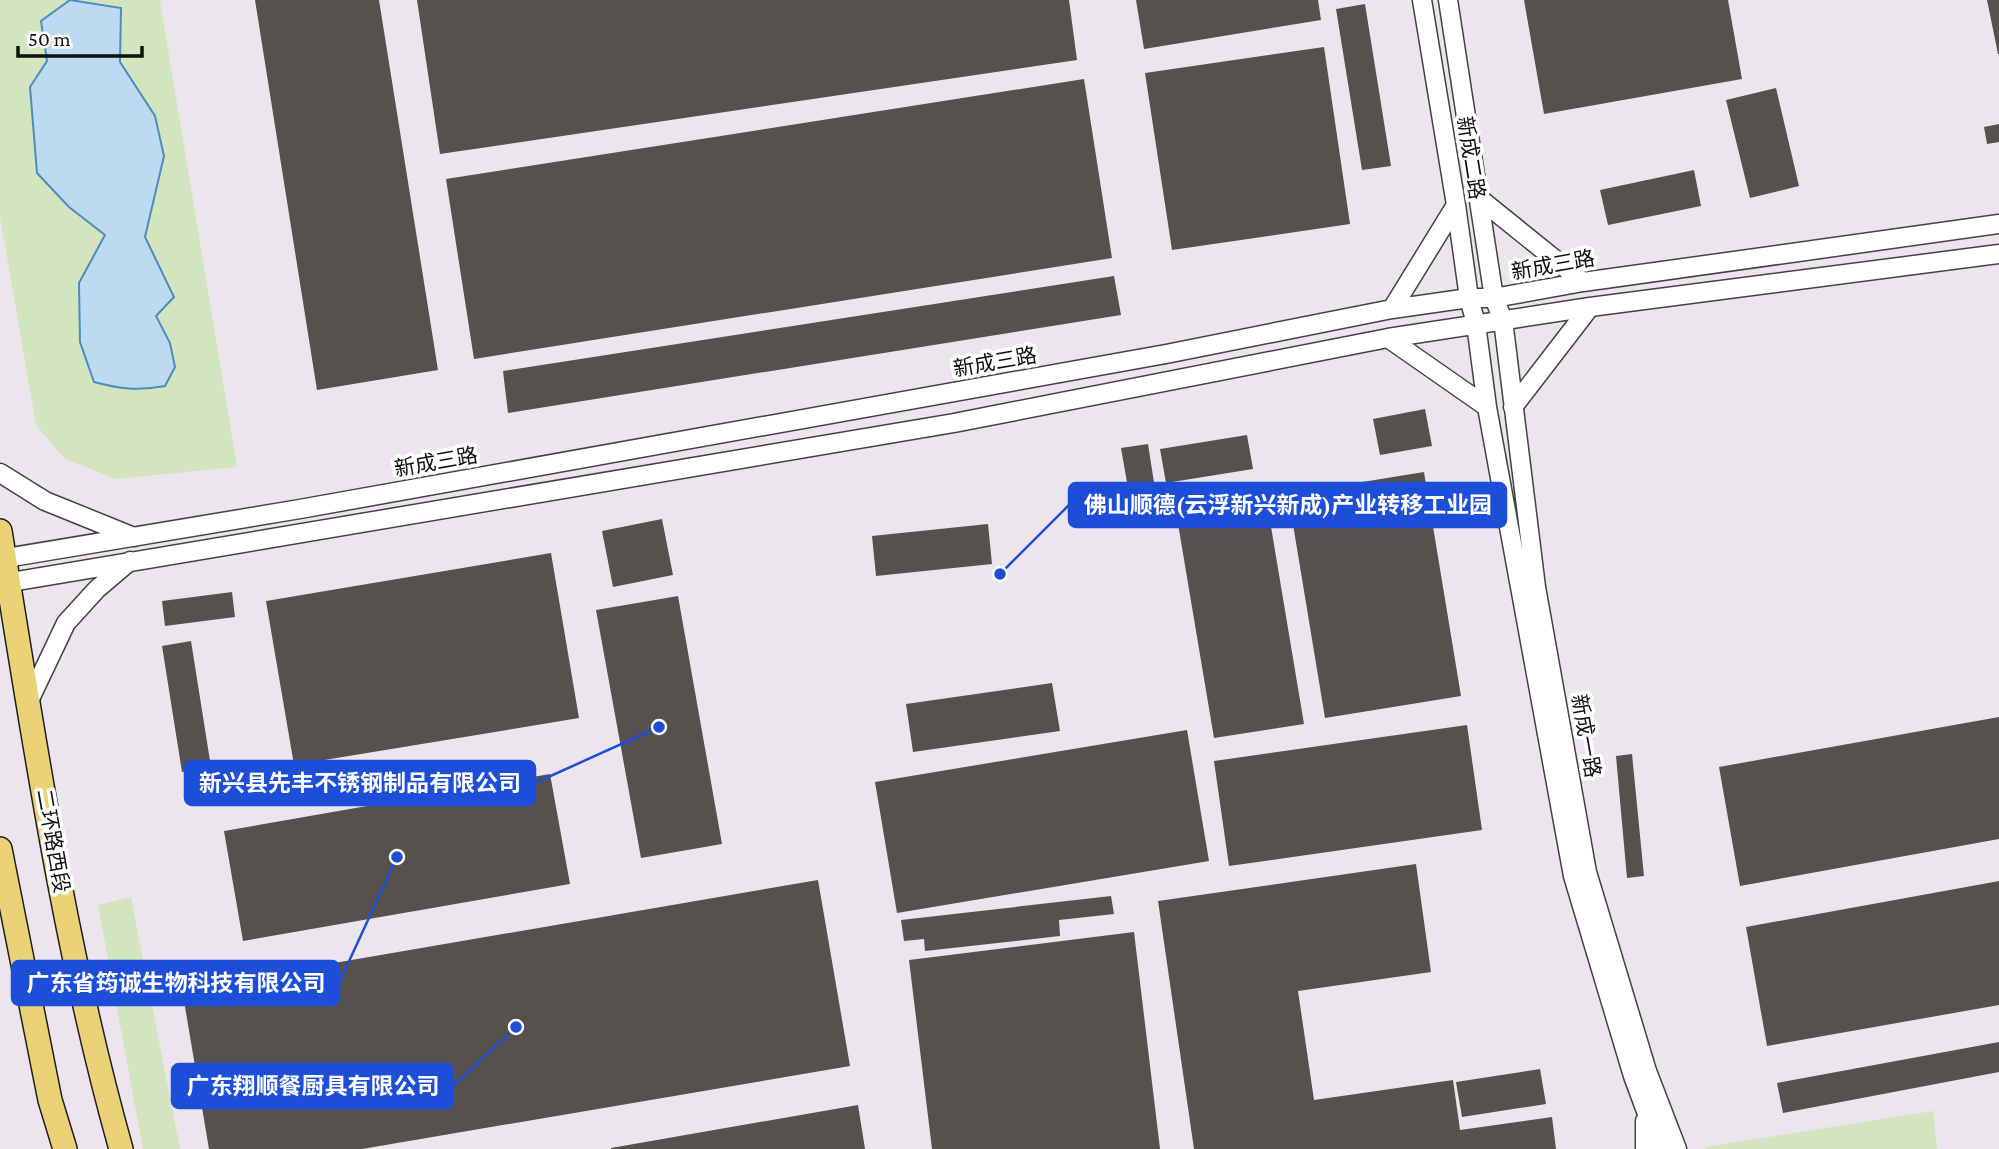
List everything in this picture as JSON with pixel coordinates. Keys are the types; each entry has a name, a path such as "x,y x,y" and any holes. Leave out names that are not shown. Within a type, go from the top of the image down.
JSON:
{"main road":[{"name":"二环路西段","path":"0,531 4,583 60,884 101,1078 121,1149"},
{"path":"0,849 50,1100 65,1149"}],"street":[{"name":"新成二路","path":"1422,0 1469,298 1476,324"},
{"name":"新成二路","path":"1448,0 1494,298 1503,320"},
{"path":"1480,199 1583,282"},
{"path":"1392,309 1456,205"},
{"name":"新成三路","path":"2,558 134,537 1166,354 1392,309 1469,298 1494,298 1583,282 1999,225"},
{"path":"4,583 940,426 1388,338 1590,306 1999,254"},
{"path":"1513,407 1590,306"},
{"name":"新成一路","path":"1503,320 1536,587 1587,872 1647,1071 1677,1149"},
{"name":"新成一路","path":"1476,324 1487,407 1573,876 1633,1076 1660,1149"},
{"path":"1388,338 1487,407"},
{"path":"0,473 45,501 134,537"},
{"path":"28,703 66,623 97,589 130,561"},
{"path":"1645,1149 1646,1110"}],"shaded area":[{"path":"0,0 1999,0 1999,1149 0,1149"}],"green space":[{"path":"0,0 160,0 237,467 115,479 64,458 36,425 0,217"},
{"path":"131,897 180,1149 143,1149 98,905"},
{"path":"1933,1111 1937,1149 1705,1147"}],"water":[{"path":"70,0 121,8 120,62 155,116 164,156 145,237 174,297 156,316 170,343 175,367 165,386 129,388 94,382 80,342 79,283 105,235 69,207 37,173 30,87 47,61 41,21"}],"building":[{"path":"255,0 379,0 438,370 317,390"},
{"path":"417,0 1069,0 1077,60 440,154"},
{"path":"1136,0 1318,0 1321,20 1144,49"},
{"path":"1524,0 1728,0 1742,79 1544,114"},
{"path":"1987,0 1999,0 1999,54 1998,54"},
{"path":"1365,4 1391,166 1362,170 1336,9"},
{"path":"1324,47 1350,224 1172,250 1145,73"},
{"path":"1084,79 1112,258 474,359 446,179"},
{"path":"1776,88 1799,186 1750,198 1726,100"},
{"path":"1999,124 1999,142 1987,144 1984,127"},
{"path":"1694,170 1701,206 1608,225 1600,190"},
{"path":"1114,276 1121,315 508,413 503,371"},
{"path":"1425,409 1432,446 1380,455 1373,419"},
{"path":"1247,435 1253,469 1166,483 1160,449"},
{"path":"1148,444 1155,489 1129,494 1121,448"},
{"path":"1424,472 1461,696 1325,718 1288,494"},
{"path":"1264,485 1304,724 1214,738 1174,500"},
{"path":"662,519 673,575 613,587 602,531"},
{"path":"988,524 992,564 876,576 872,536"},
{"path":"551,553 579,718 294,765 266,601"},
{"path":"232,592 235,617 165,626 162,601"},
{"path":"678,596 722,844 641,858 596,610"},
{"path":"191,641 211,767 182,772 162,646"},
{"path":"1052,683 1060,731 913,752 906,704"},
{"path":"1999,717 1999,839 1740,886 1719,767"},
{"path":"1467,725 1482,830 1229,866 1214,761"},
{"path":"1187,730 1209,861 897,913 875,782"},
{"path":"1632,754 1644,876 1627,878 1616,756"},
{"path":"550,774 570,884 243,941 224,831"},
{"path":"1416,864 1431,972 1298,991 1314,1100 1453,1080 1460,1130 1552,1117 1556,1149 1194,1149 1158,901"},
{"path":"818,880 850,1066 362,1149 209,1149 182,989"},
{"path":"1999,881 1999,1005 1767,1046 1746,927"},
{"path":"1111,896 1114,914 1059,920 1060,936 925,951 924,939 904,941 901,920"},
{"path":"1134,932 1160,1149 932,1149 909,960"},
{"path":"1999,1042 1999,1072 1783,1113 1777,1083"},
{"path":"1540,1069 1546,1104 1462,1117 1456,1082"},
{"path":"858,1105 865,1149 611,1149 611,1148"}],"place":[{"name":"佛山顺德(云浮新兴新成)产业转移工业园","path":"1000,574"},
{"name":"新兴县先丰不锈钢制品有限公司","path":"659,727"},
{"name":"广东省筠诚生物科技有限公司","path":"397,857"},
{"name":"广东翔顺餐厨具有限公司","path":"516,1027"}]}
